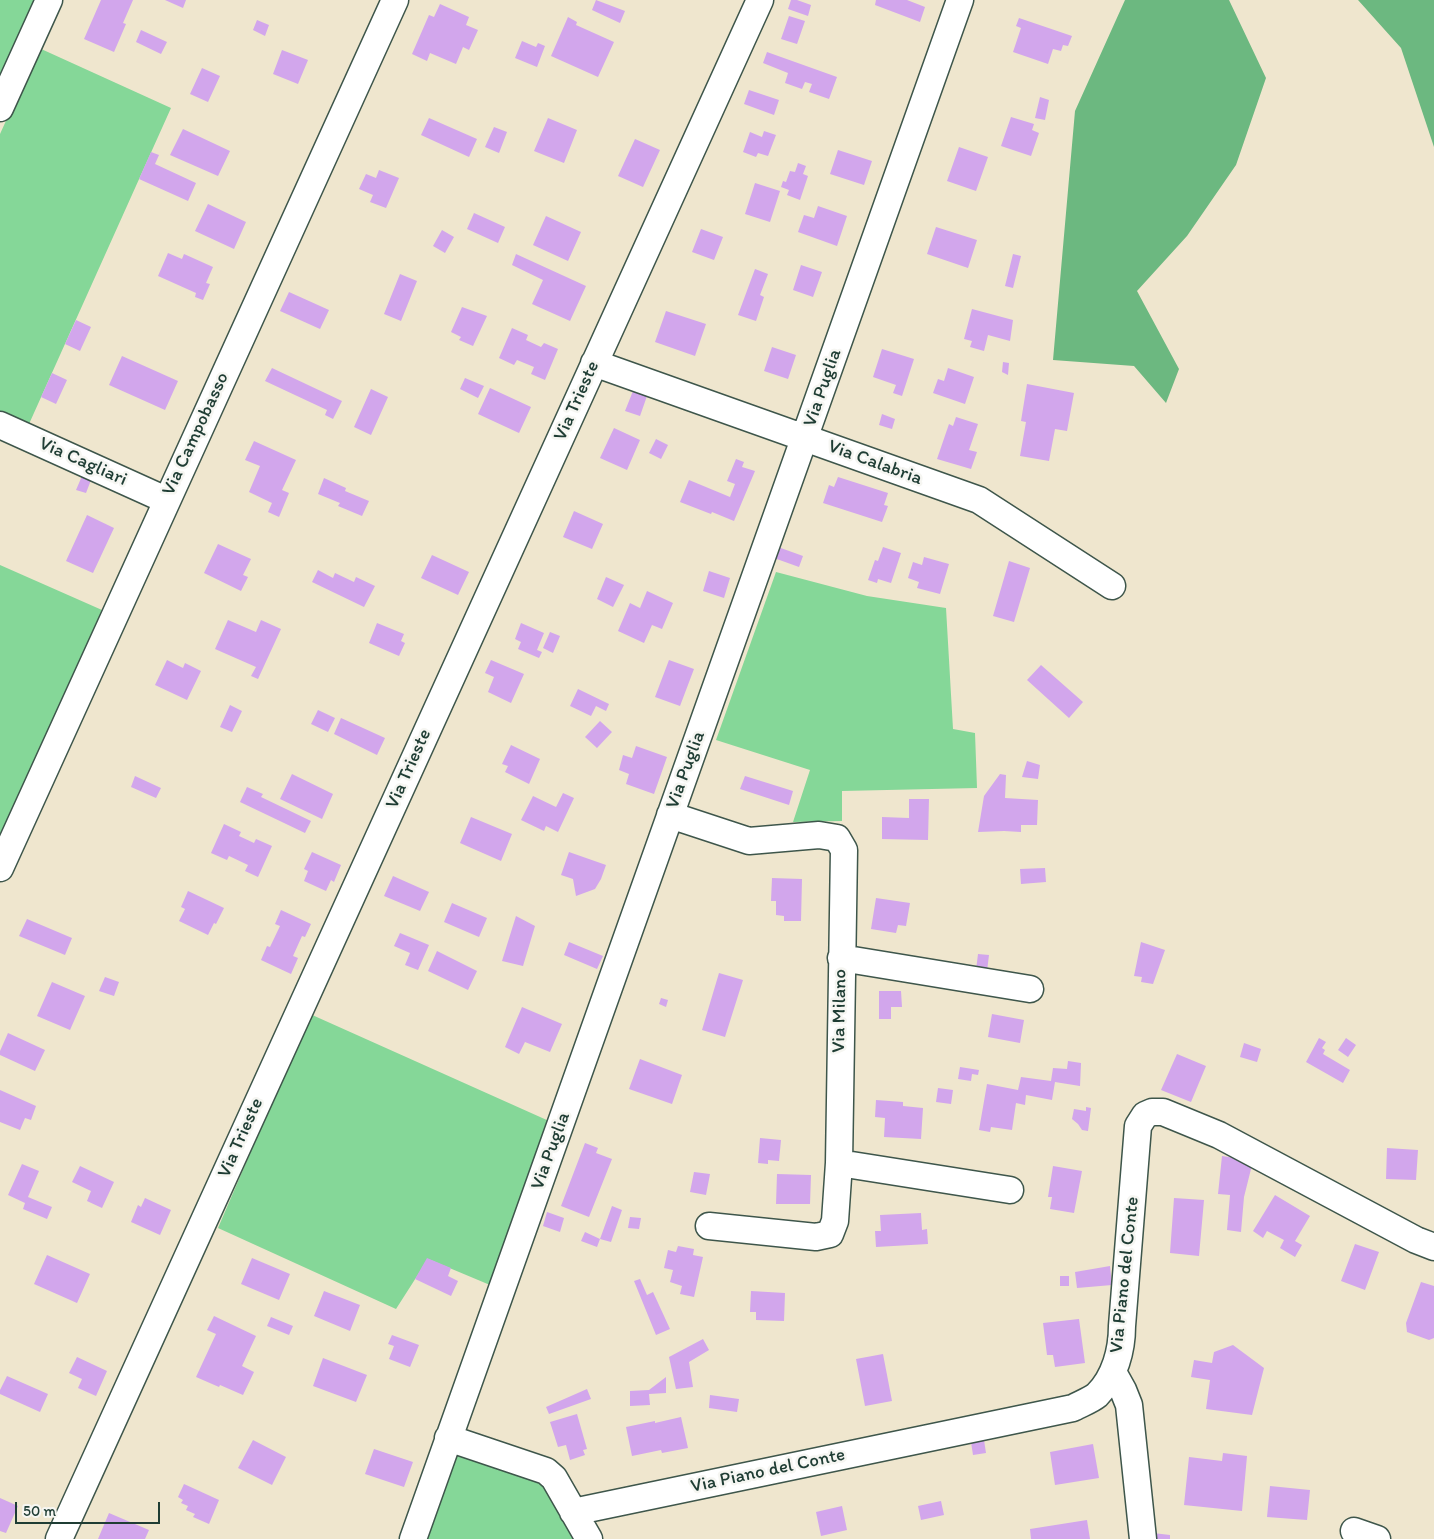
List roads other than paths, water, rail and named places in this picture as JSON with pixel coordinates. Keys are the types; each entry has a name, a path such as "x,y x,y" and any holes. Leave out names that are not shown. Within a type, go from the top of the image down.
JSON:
{"street":[{"path":"0,108 50,0"},
{"name":"Via Campobasso","path":"0,868 395,0"},
{"name":"Via Trieste","path":"59,1539 760,0"},
{"name":"Via Puglia","path":"413,1539 960,0"},
{"name":"Via Calabria","path":"594,363 979,500 1112,586"},
{"name":"Via Cagliari","path":"0,425 166,500"},
{"name":"Via Milano","path":"670,815 749,841 819,835 837,838 844,850 839,1164 835,1221 830,1234 816,1237 709,1226"},
{"path":"841,958 1030,989"},
{"name":"Via Piano del Conte","path":"573,1512 1073,1408 1097,1395 1113,1372 1122,1343 1138,1126 1145,1115 1152,1112 1163,1112 1219,1135 1416,1240 1434,1247"},
{"path":"839,1164 1010,1190"},
{"path":"1113,1372 1123,1390 1128,1405 1143,1539"},
{"path":"448,1438 546,1471 554,1478 589,1539"}]}
